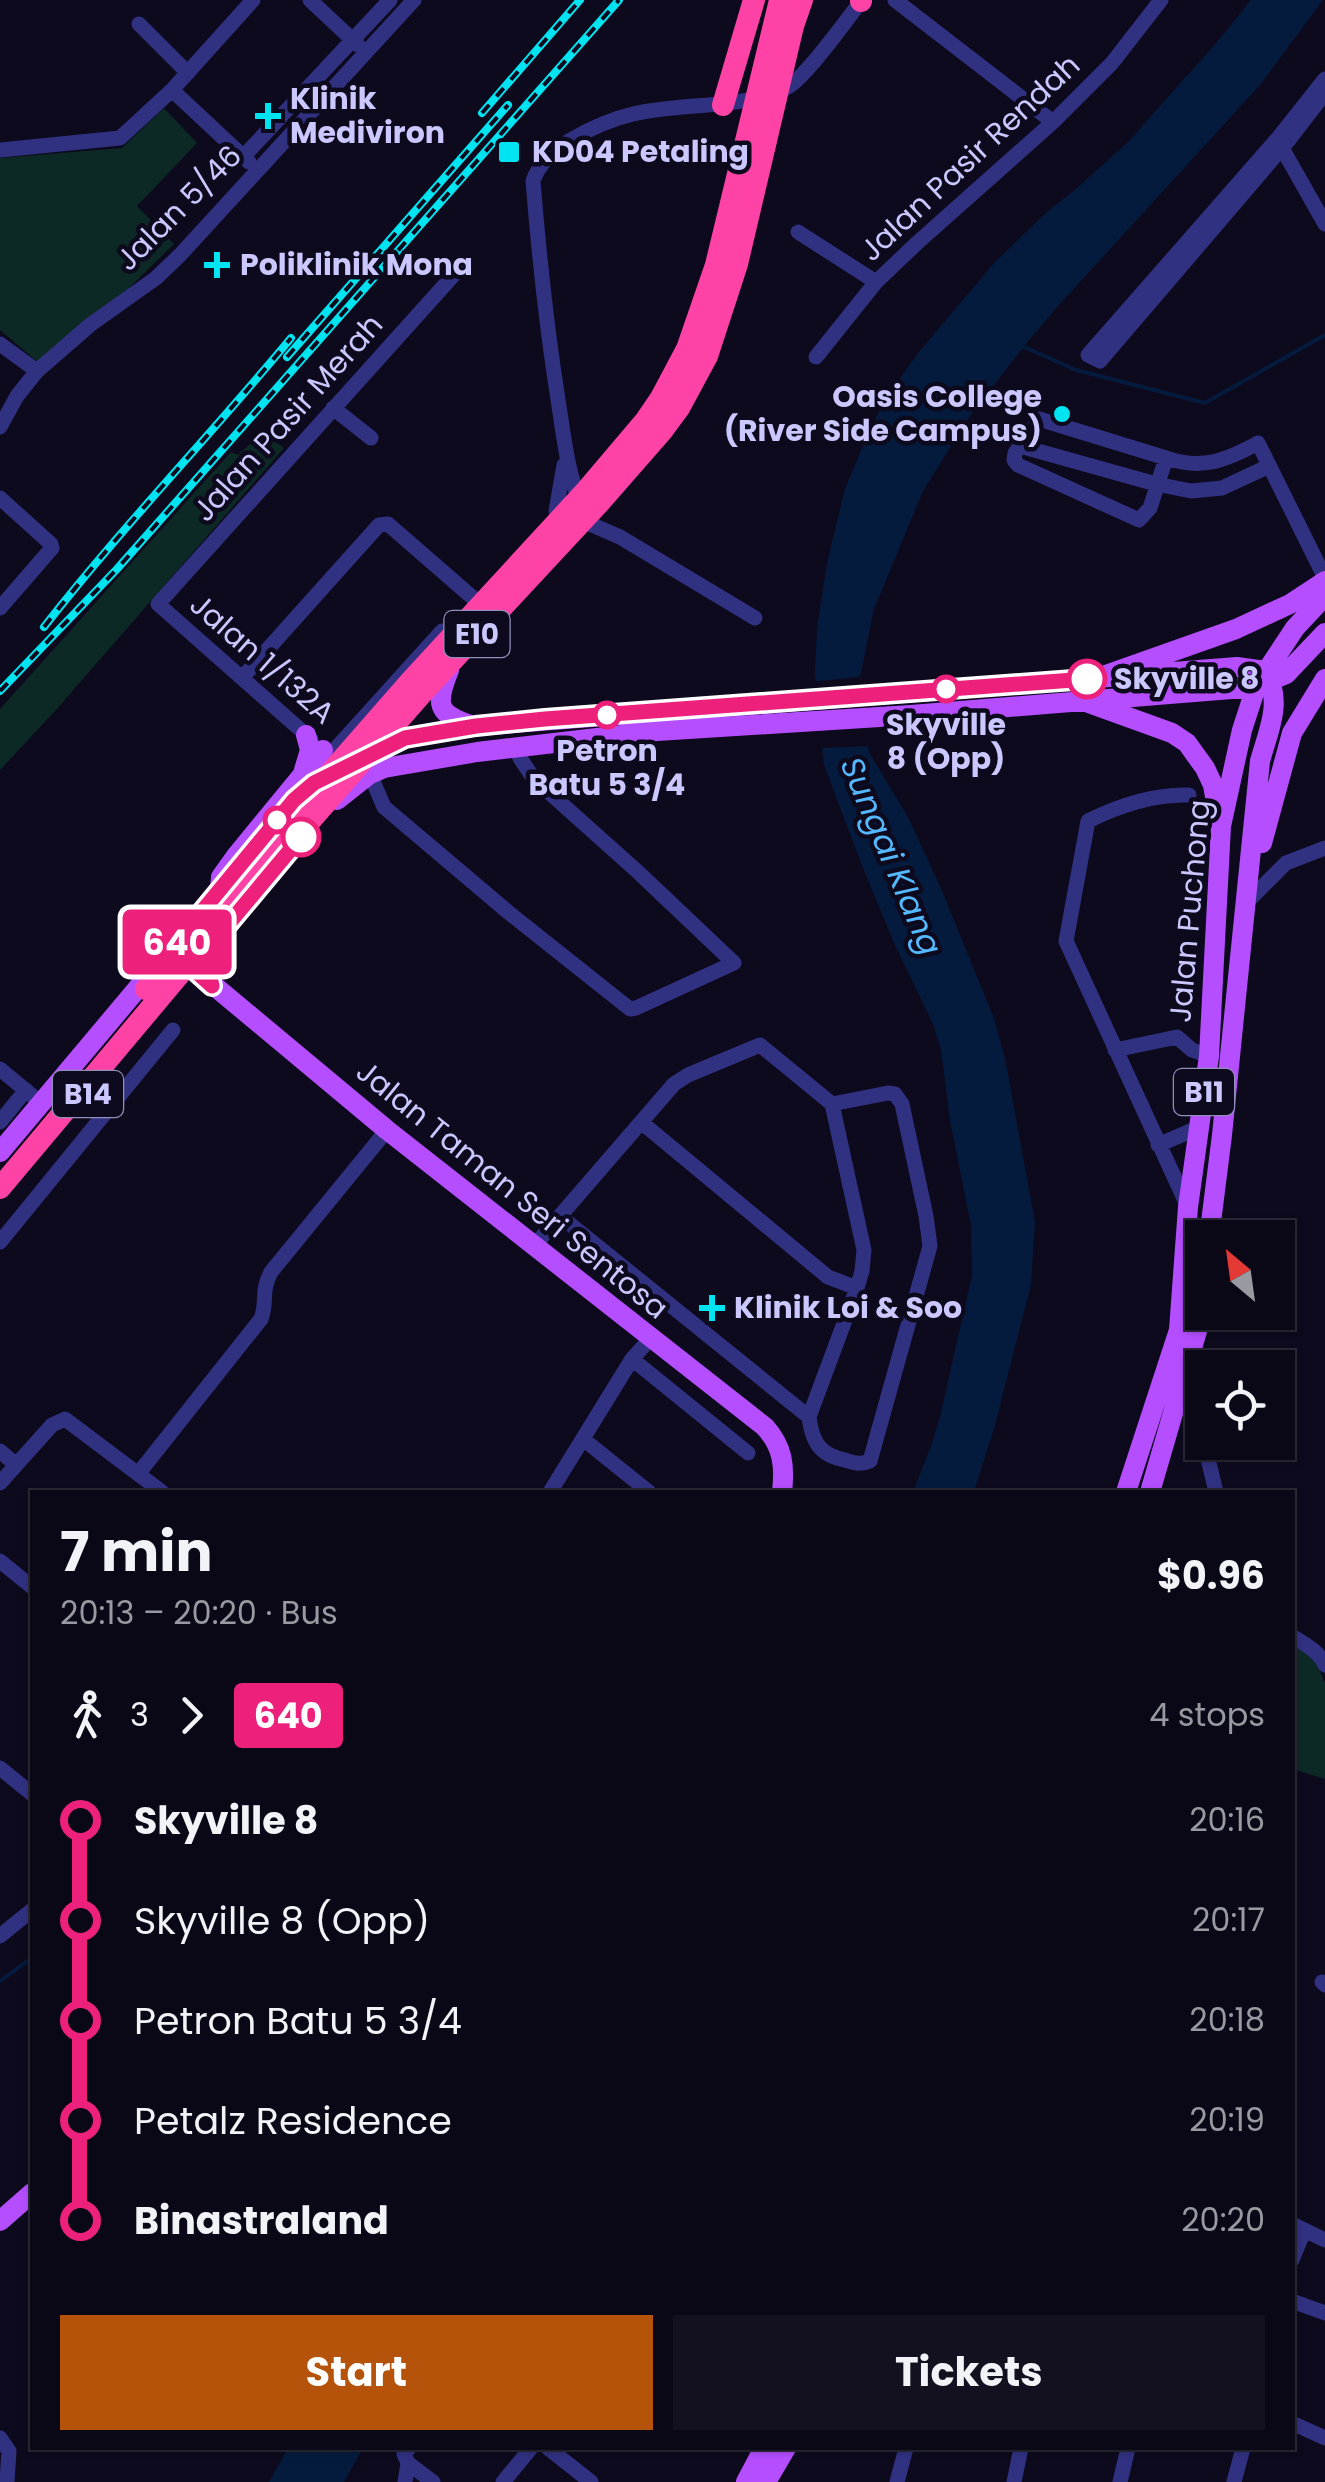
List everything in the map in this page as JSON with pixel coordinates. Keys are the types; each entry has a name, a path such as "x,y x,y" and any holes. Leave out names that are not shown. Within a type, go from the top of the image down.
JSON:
{"highway":[{"path":"723,105 754,0"},
{"name":"E10","path":"0,1164 256,858 584,492 661,398 687,349 716,265 780,0"},
{"name":"E10","path":"0,1188 266,870 424,691 612,488 679,408 707,356 737,264 802,0"}],"main road":[{"path":"1099,678 1236,628 1290,604 1325,579"},
{"path":"1264,680 1295,628 1325,596"},
{"path":"449,670 440,703 454,720 476,726 751,714 906,715 1264,680 1296,665 1325,633"},
{"path":"516,746 904,692 1238,667 1264,680"},
{"path":"1249,879 1292,733 1325,679"},
{"name":"Jalan Puchong","path":"1127,1490 1179,1330 1188,1207 1209,1056 1221,826 1242,730 1264,680"},
{"name":"Jalan Puchong","path":"1211,1220 1260,762 1275,702 1264,680"},
{"path":"1084,700 1187,743 1213,785 1221,826"},
{"path":"359,721 354,736 366,766"},
{"name":"B14","path":"0,1198 311,825 366,766 405,738 476,726"},
{"path":"301,776 309,757 306,735"},
{"path":"220,890 221,877 236,856 301,776 326,753 366,766 378,760 515,741 556,742"},
{"name":"B14","path":"0,1152 33,1096 171,949 294,800 314,783 366,766 384,768 516,746"},
{"path":"176,990 197,984 212,986 208,969 210,946"},
{"name":"Jalan Taman Seri Sentosa","path":"171,949 387,1130 765,1427 782,1452 782,1490"},
{"path":"1151,1490 1197,1330"},
{"path":"0,2221 30,2195"},
{"path":"746,2482 763,2450"},
{"path":"766,2482 785,2450"}],"street":[{"path":"0,150 118,139 172,90 253,0"},
{"path":"310,0 366,52"},
{"name":"Jalan 5/46","path":"243,157 390,0"},
{"name":"Jalan 5/46","path":"0,427 36,371 90,325 156,278 414,0"},
{"path":"755,618 620,537 590,524 572,483 555,379 533,180 559,148 611,120 659,110 723,105 792,86 861,0"},
{"path":"896,0 1053,122"},
{"name":"Jalan Pasir Rendah","path":"816,358 876,282 1053,122 1112,63 1161,0"},
{"path":"138,24 188,73"},
{"path":"1325,79 1283,142 1088,355 1100,361 1325,92"},
{"path":"172,90 256,170"},
{"path":"1283,142 1325,205"},
{"path":"1283,142 1325,224"},
{"path":"798,232 876,282"},
{"name":"Jalan Pasir Merah","path":"158,604 458,269"},
{"path":"0,344 36,371"},
{"path":"333,408 371,438"},
{"path":"1166,458 1150,508 1139,520 1014,460 1039,418 1166,458 1183,464 1222,460 1258,443 1325,579"},
{"path":"556,511 567,446"},
{"path":"1020,446 1191,491 1234,483 1269,466"},
{"path":"0,498 52,548 0,608"},
{"path":"294,800 326,753 556,511 571,502 581,506"},
{"path":"242,678 379,524 388,524 474,598"},
{"path":"424,650 420,663 430,675 449,670 590,524"},
{"name":"Jalan 1/132A","path":"158,604 326,753"},
{"path":"540,784 541,756 556,742"},
{"path":"366,766 384,806 508,912 630,1008 734,963 540,784 526,769 516,746"},
{"path":"1188,1207 1066,941 1088,822 1110,810 1171,795 1189,796"},
{"path":"1263,840 1268,856 1286,864"},
{"path":"1246,903 1286,864 1318,850"},
{"path":"0,1242 173,1030"},
{"path":"1116,1050 1177,1038 1192,1050 1209,1056"},
{"path":"534,1246 674,1084 760,1045 832,1104 864,1250 857,1288 808,1417 820,1450 834,1458 862,1464 870,1461 930,1246 902,1104 896,1094 832,1104"},
{"path":"0,1069 33,1096 0,1122"},
{"path":"641,1122 828,1277 857,1288"},
{"path":"1158,1146 1200,1127"},
{"path":"138,1474 261,1319 265,1308 264,1284 270,1272 387,1130"},
{"path":"560,1216 808,1417"},
{"path":"551,1490 632,1359 650,1339"},
{"path":"632,1359 748,1453"},
{"path":"1180,1392 1185,1401"},
{"path":"0,1484 52,1425 65,1419 159,1490"},
{"path":"583,1438 647,1490"},
{"path":"0,1451 16,1465"},
{"path":"1208,1460 1216,1490"},
{"path":"0,1561 30,1586"},
{"path":"1295,1638 1322,1658 1325,1665"},
{"path":"0,1768 30,1792"},
{"path":"0,1936 30,1912"},
{"path":"1298,2227 1325,2239"},
{"path":"1295,2302 1325,2312"},
{"path":"1295,2425 1325,2438"},
{"path":"0,2438 9,2450 7,2482"},
{"path":"504,2482 530,2450"},
{"path":"551,2450 591,2482"},
{"path":"897,2482 905,2450"},
{"path":"1014,2482 1021,2450"},
{"path":"1120,2482 1128,2450"},
{"path":"1234,2482 1242,2450"},
{"path":"406,2482 408,2455"},
{"path":"408,2455 433,2482"}],"green space":[{"path":"164,108 197,143 137,206 174,244 46,369 0,330 0,158 122,148"},
{"path":"263,432 284,448 0,770 0,709 231,452 238,455"},
{"path":"1295,1648 1312,1653 1325,1683 1325,1779 1295,1770"}],"water":[{"name":"Sungai Klang","path":"1251,0 1323,0 1260,85 1058,306 970,416 923,491 874,609 860,677 864,737 940,886 994,1018 1035,1222 1031,1285 975,1490 914,1490 940,1417 972,1275 971,1225 941,1050 933,1024 894,943 824,765 815,674 827,563 845,489 868,434 886,398 918,353 995,262 1128,142"},
{"path":"287,2450 362,2450 344,2482 269,2482"}],"pier":[{"path":"865,676 872,746 818,748 811,682"}],"waterway":[{"path":"1022,346 1076,370 1205,403 1325,335"},
{"path":"0,1981 30,1959"}],"railway":[{"path":"482,113 580,0"},
{"path":"0,691 117,569 619,0"},
{"path":"287,357 508,105"},
{"path":"44,627 291,338"}],"bus line":[{"name":"640","path":"301,837 210,946 208,969 212,986 171,949 294,800 314,783 405,738 545,719 1087,679"}],"place":[{"name":"Klinik Mediviron","path":"268,116"},
{"name":"KD04 Petaling","path":"509,152"},
{"name":"Poliklinik Mona","path":"217,265"},
{"name":"Oasis College (River Side Campus)","path":"1062,414"},
{"name":"Skyville 8","path":"1087,679"},
{"name":"Skyville 8 (Opp)","path":"946,689"},
{"name":"Petron Batu 5 3/4","path":"607,715"},
{"name":"Klinik Loi & Soo","path":"712,1308"}]}
